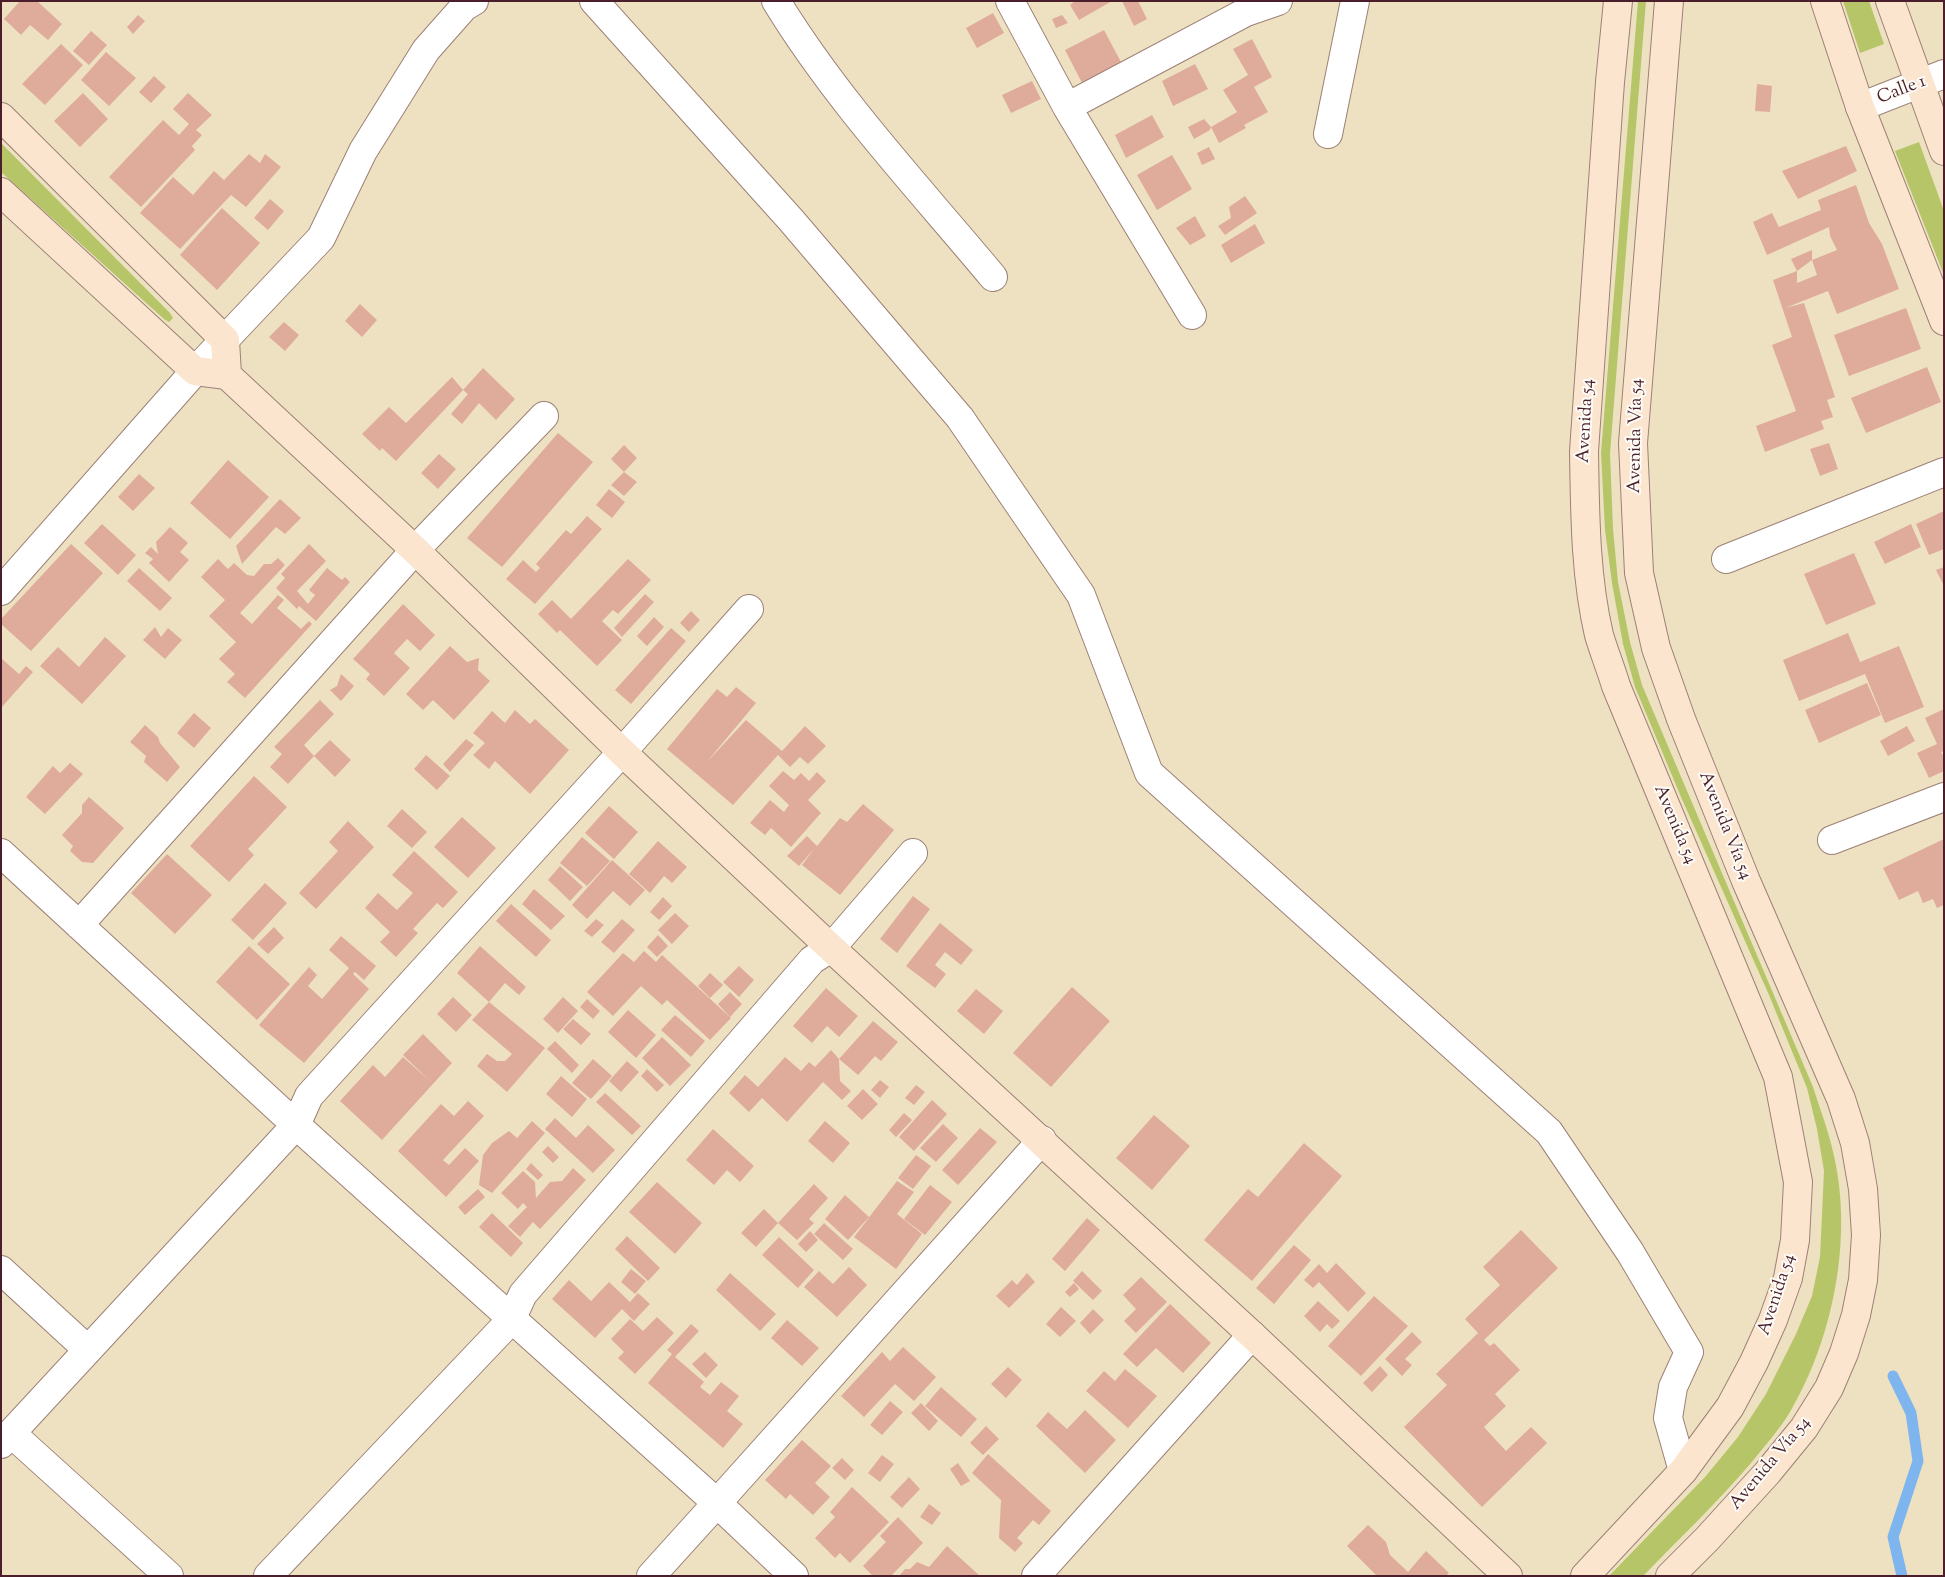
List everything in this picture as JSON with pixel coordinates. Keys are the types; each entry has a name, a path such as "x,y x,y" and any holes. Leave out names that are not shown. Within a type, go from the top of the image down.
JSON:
{"main road":[{"name":"Avenida 54","path":"1585,1576 1683,1472 1730,1407 1754,1362 1788,1278 1795,1240 1798,1182 1778,1078 1616,686 1600,635 1591,583 1584,509 1584,451 1610,82 1618,1"},
{"name":"Avenida Vía 54","path":"1668,1 1633,443 1639,573 1656,648 1681,719 1746,881 1841,1099 1855,1143 1863,1189 1866,1236 1863,1280 1856,1315 1844,1353 1829,1388 1804,1428 1768,1472 1707,1539 1670,1576"},
{"path":"1824,1 1860,107 1944,322"},
{"path":"1890,1 1931,79 1944,151"},
{"path":"1,117 225,340 228,375"},
{"path":"1,192 195,371 228,375 415,550 622,752 831,948 1252,1335 1508,1576"}],"street":[{"path":"1,591 195,371 321,238 364,150 426,50 464,7 474,1"},
{"path":"594,1 791,220 960,418 1081,595 1149,773 1549,1132 1630,1252 1689,1352 1673,1387 1668,1418 1683,1472"},
{"path":"776,1 798,36 851,108 993,277"},
{"path":"1010,1 1067,107 1192,315"},
{"path":"1067,107 1243,7 1278,1"},
{"path":"1328,134 1355,1"},
{"name":"Calle 1","path":"1860,107 1931,79"},
{"path":"79,925 415,550 544,416"},
{"path":"1726,559 1944,472"},
{"path":"169,1576 6,1439 296,1125 309,1096 622,752 749,609"},
{"path":"1832,840 1944,797"},
{"path":"1,853 511,1320 718,1503 794,1576"},
{"path":"268,1576 511,1320 523,1294 812,960 831,948 913,853"},
{"path":"650,1576 718,1503 1042,1140"},
{"path":"1,1270 88,1350"},
{"path":"1036,1576 1252,1335"}],"green space":[{"path":"1638,1 1646,1 1610,453 1613,529 1618,582 1630,642 1642,685 1813,1087 1834,1156 1839,1188 1841,1221 1840,1254 1828,1321 1818,1353 1786,1419 1738,1478 1643,1576 1609,1576 1705,1477 1738,1437 1766,1394 1796,1334 1812,1296 1820,1257 1824,1171 1817,1129 1807,1088 1769,995 1681,797 1635,687 1623,644 1612,583 1605,530 1601,453"},
{"path":"1843,1 1869,1 1884,44 1860,53"},
{"path":"1919,142 1944,211 1944,275 1895,151"},
{"path":"1,143 170,313 173,318 169,322 1,172"}],"building":[{"path":"20,1 37,1 62,24 48,40 30,25 21,35 4,19"},
{"path":"1075,1 1112,1 1079,20 1070,5"},
{"path":"1122,1 1138,1 1147,19 1134,26"},
{"path":"993,13 1004,33 977,48 966,28"},
{"path":"138,15 145,21 133,34 127,27"},
{"path":"1062,15 1068,23 1056,28 1052,19"},
{"path":"1104,30 1121,62 1082,83 1065,50"},
{"path":"91,31 107,45 89,65 73,51"},
{"path":"1252,39 1272,77 1254,87 1268,112 1244,125 1246,128 1219,143 1211,127 1237,112 1223,90 1248,75 1233,49"},
{"path":"61,44 83,65 45,105 22,84"},
{"path":"106,52 136,78 109,106 81,80"},
{"path":"1195,64 1208,89 1173,106 1162,81"},
{"path":"154,76 166,87 151,103 139,92"},
{"path":"1032,81 1041,99 1011,113 1002,95"},
{"path":"1757,84 1772,86 1770,112 1755,111"},
{"path":"83,93 108,119 80,147 54,121"},
{"path":"188,93 212,115 196,130 202,135 192,146 195,150 141,207 109,177 163,120 179,135 189,124 173,109"},
{"path":"1152,115 1164,137 1126,158 1115,135"},
{"path":"1204,119 1211,127 1210,130 1194,139 1188,127"},
{"path":"1846,146 1857,171 1798,199 1782,171"},
{"path":"1209,147 1215,159 1202,165 1197,153"},
{"path":"249,154 260,163 265,154 281,167 246,207 231,195 180,249 140,213 173,177 193,195 214,171 224,180"},
{"path":"1172,155 1192,189 1157,210 1137,175"},
{"path":"1856,185 1869,223 1882,244 1899,289 1837,314 1828,291 1785,308 1804,303 1835,397 1827,400 1833,417 1821,421 1824,429 1765,452 1756,426 1796,411 1772,345 1792,337 1773,280 1797,271 1797,283 1817,275 1812,260 1837,250 1830,236 1829,227 1767,255 1753,222 1772,213 1779,227 1821,210 1818,200"},
{"path":"1245,196 1257,213 1225,235 1218,226 1231,218 1229,207"},
{"path":"270,199 284,211 268,230 254,218"},
{"path":"222,208 260,243 217,290 180,255"},
{"path":"1195,216 1206,236 1190,245 1176,228"},
{"path":"1255,224 1265,243 1231,263 1221,245"},
{"path":"1812,250 1812,260 1797,271 1791,259"},
{"path":"360,304 377,320 362,337 345,321"},
{"path":"1906,308 1921,349 1849,376 1834,335"},
{"path":"284,322 299,335 285,351 269,337"},
{"path":"1927,367 1941,402 1866,433 1851,398"},
{"path":"483,368 515,399 496,420 479,403 462,424 451,414 468,394 463,390"},
{"path":"452,377 463,390 396,461 382,448 380,451 362,434 389,407 406,423"},
{"path":"558,433 593,462 502,567 467,538"},
{"path":"1829,443 1838,469 1820,476 1810,449"},
{"path":"624,445 637,458 624,472 611,459"},
{"path":"439,454 456,469 438,489 421,473"},
{"path":"228,460 269,497 230,539 190,503"},
{"path":"624,472 637,482 624,496 611,485"},
{"path":"139,474 155,488 133,511 118,497"},
{"path":"609,489 625,502 612,518 596,505"},
{"path":"280,499 301,518 285,534 276,527 242,564 236,546"},
{"path":"1944,511 1944,549 1929,555 1916,524"},
{"path":"587,516 602,529 535,604 506,579 523,560 536,572 540,568 536,564 566,530 571,534"},
{"path":"102,524 136,555 118,575 84,543"},
{"path":"1911,524 1921,547 1885,564 1874,542"},
{"path":"170,527 188,543 180,552 189,560 169,582 149,563 153,559 145,553 151,547 158,554 156,542"},
{"path":"71,544 103,573 31,651 1,624 1,619"},
{"path":"309,544 326,561 297,591 308,604 315,595 309,590 327,568 342,580 345,577 350,582 316,621 299,606 297,609 276,588 285,578 281,574"},
{"path":"1854,553 1876,604 1826,625 1804,574"},
{"path":"278,558 285,565 240,613 252,624 278,595 284,600 277,608 301,629 309,621 312,624 245,698 227,682 235,674 219,659 236,642 209,616 225,600 201,577 218,559 228,569 234,563 247,575 254,576 264,564 271,564"},
{"path":"628,559 651,580 618,614 613,610 602,621 622,640 597,666 560,630 557,633 538,614 552,600 571,619"},
{"path":"1944,567 1944,586 1936,570"},
{"path":"139,568 172,598 160,611 127,581"},
{"path":"645,594 654,602 622,637 614,628"},
{"path":"403,604 435,635 420,651 407,639 394,653 410,668 384,696 366,679 370,674 353,659"},
{"path":"691,611 700,620 689,632 680,623"},
{"path":"654,617 664,627 647,646 637,636"},
{"path":"155,627 161,637 168,628 182,640 165,659 143,640"},
{"path":"671,628 686,641 631,704 615,690"},
{"path":"1848,633 1860,662 1899,646 1924,707 1885,723 1865,674 1799,701 1783,660"},
{"path":"105,637 126,656 82,704 40,666 58,647 79,667"},
{"path":"450,646 467,662 479,658 478,670 490,681 454,720 433,700 423,710 406,694"},
{"path":"1,658 19,674 26,666 33,672 1,708"},
{"path":"341,674 354,686 341,701 330,690 337,686"},
{"path":"1867,683 1881,715 1819,743 1805,710"},
{"path":"736,687 756,703 706,763 746,720 782,751 805,726 826,746 808,764 800,757 790,767 778,755 733,805 667,749 717,689 727,697"},
{"path":"320,700 334,714 304,745 314,756 288,784 270,767 282,754 274,747"},
{"path":"1944,709 1944,751 1941,752 1944,757 1944,771 1929,778 1917,753 1937,744 1925,718"},
{"path":"515,710 530,724 535,719 569,750 530,794 495,761 489,769 473,755 485,743 473,733 492,711 505,723"},
{"path":"194,713 211,728 194,748 177,733"},
{"path":"145,725 158,737 160,743 180,767 167,782 144,762 146,756 130,742"},
{"path":"1907,726 1915,741 1888,756 1880,741"},
{"path":"466,739 474,745 450,772 443,764"},
{"path":"330,740 351,760 335,777 314,756"},
{"path":"426,755 450,776 437,790 414,769"},
{"path":"70,763 83,774 45,814 26,797 53,766 60,773"},
{"path":"783,771 794,780 801,773 809,781 817,772 826,781 808,800 821,813 791,847 771,828 765,835 750,823 770,800 784,812 789,805 769,786"},
{"path":"254,776 287,807 248,849 254,855 229,882 190,846"},
{"path":"89,797 124,828 93,863 82,862 70,851 73,846 62,835 82,813 82,805"},
{"path":"863,804 894,830 840,895 802,865 814,849 799,866 787,856 807,836 817,846 840,818 847,822"},
{"path":"609,806 638,832 614,859 585,833"},
{"path":"402,809 427,832 412,848 387,826"},
{"path":"462,817 496,848 468,878 434,847"},
{"path":"348,821 374,847 316,909 299,893 338,851 329,842"},
{"path":"582,837 610,861 587,886 560,863"},
{"path":"1944,839 1944,905 1937,908 1933,899 1923,903 1918,891 1899,900 1883,868"},
{"path":"658,841 687,867 672,883 664,876 650,893 629,874"},
{"path":"414,851 458,892 443,908 437,903 413,929 418,933 396,957 380,942 390,932 365,908 378,893 397,910 413,893 392,875"},
{"path":"167,854 212,895 175,934 131,893"},
{"path":"612,860 645,890 630,906 613,891 587,919 572,905"},
{"path":"560,866 583,887 570,901 548,880"},
{"path":"265,883 287,903 253,940 231,920"},
{"path":"534,889 565,916 551,930 522,904"},
{"path":"913,896 930,909 897,953 880,939"},
{"path":"663,897 672,906 659,920 650,912"},
{"path":"511,904 551,940 536,957 496,921"},
{"path":"675,913 689,926 672,944 658,930"},
{"path":"596,919 604,925 592,937 584,931"},
{"path":"622,919 635,930 614,953 601,942"},
{"path":"940,923 973,950 961,965 945,952 935,965 946,974 935,988 906,966"},
{"path":"274,927 284,938 268,954 257,944"},
{"path":"658,935 668,946 657,957 647,947"},
{"path":"341,936 376,966 364,980 355,972 353,974 369,989 304,1063 259,1025 309,967 317,975 308,986 322,999 349,968 329,950"},
{"path":"249,946 290,984 257,1020 216,982"},
{"path":"480,946 526,987 519,995 505,983 489,1002 457,973"},
{"path":"644,951 656,962 662,955 731,1018 710,1040 667,1000 662,1005 641,986 613,1016 587,992 623,953 634,962"},
{"path":"739,966 754,980 739,997 723,982"},
{"path":"710,973 723,985 710,998 698,986"},
{"path":"1072,987 1110,1021 1051,1087 1013,1053"},
{"path":"826,988 858,1016 839,1037 827,1026 812,1043 793,1026"},
{"path":"976,989 1003,1011 984,1034 957,1011"},
{"path":"730,992 742,1004 730,1017 718,1004"},
{"path":"453,997 472,1015 456,1032 437,1014"},
{"path":"563,997 578,1011 558,1033 543,1019"},
{"path":"587,999 600,1011 593,1019 580,1007"},
{"path":"489,1002 545,1048 507,1092 477,1066 487,1054 497,1061 505,1061 512,1054 472,1020"},
{"path":"628,1010 656,1035 636,1058 608,1032"},
{"path":"675,1015 705,1041 691,1057 661,1030"},
{"path":"573,1019 591,1034 581,1045 563,1029"},
{"path":"873,1021 898,1042 881,1061 875,1056 858,1075 839,1059"},
{"path":"423,1034 452,1063 382,1140 340,1101 373,1065 385,1077 403,1057 430,1081 403,1055"},
{"path":"662,1037 691,1065 670,1086 642,1058"},
{"path":"555,1041 579,1065 572,1073 547,1049"},
{"path":"831,1050 839,1059 840,1081 851,1091 842,1100 823,1082 787,1122 762,1098 749,1112 729,1093 745,1075 758,1087 785,1057 801,1071 809,1062 815,1067"},
{"path":"593,1059 612,1076 591,1099 572,1083"},
{"path":"627,1061 639,1072 621,1092 609,1081"},
{"path":"647,1069 664,1085 657,1092 641,1076"},
{"path":"561,1076 587,1099 572,1117 546,1094"},
{"path":"880,1080 889,1087 880,1098 871,1090"},
{"path":"916,1085 925,1092 914,1105 905,1098"},
{"path":"863,1089 878,1104 862,1120 847,1106"},
{"path":"605,1093 641,1126 632,1135 596,1102"},
{"path":"932,1100 947,1114 914,1151 899,1137"},
{"path":"468,1101 484,1116 443,1160 449,1165 465,1148 479,1161 446,1197 398,1151 441,1104 454,1116"},
{"path":"904,1113 912,1120 896,1137 889,1130"},
{"path":"1154,1115 1190,1146 1152,1190 1116,1158"},
{"path":"555,1118 576,1138 588,1125 615,1150 593,1173 545,1129"},
{"path":"532,1121 545,1133 492,1193 479,1185 483,1155 492,1143 509,1131 517,1138"},
{"path":"825,1121 850,1143 833,1163 808,1141"},
{"path":"943,1124 958,1138 936,1162 920,1148"},
{"path":"980,1128 997,1142 958,1185 942,1170"},
{"path":"713,1129 754,1166 740,1182 727,1170 714,1185 686,1160"},
{"path":"1304,1143 1342,1176 1252,1281 1204,1240 1248,1189 1258,1197"},
{"path":"548,1146 559,1157 553,1163 542,1152"},
{"path":"916,1155 931,1166 913,1189 898,1178"},
{"path":"531,1163 543,1175 538,1180 526,1169"},
{"path":"573,1168 586,1180 540,1229 533,1222 520,1237 508,1226 527,1207 523,1203 518,1209 501,1193 523,1171 535,1182 536,1198 550,1182 562,1181"},
{"path":"897,1181 914,1192 897,1214 922,1234 896,1269 854,1237"},
{"path":"657,1182 702,1223 675,1254 629,1212"},
{"path":"814,1184 828,1198 809,1219 814,1223 797,1240 778,1223"},
{"path":"930,1185 952,1202 925,1235 904,1219"},
{"path":"478,1189 485,1197 465,1215 458,1207"},
{"path":"845,1195 869,1217 848,1240 825,1219"},
{"path":"764,1209 778,1223 756,1247 741,1233"},
{"path":"492,1213 523,1243 511,1257 479,1227"},
{"path":"1087,1218 1100,1230 1065,1271 1052,1259"},
{"path":"824,1223 853,1249 843,1260 814,1234"},
{"path":"1521,1230 1558,1268 1484,1340 1490,1346 1494,1343 1520,1370 1495,1394 1506,1406 1484,1427 1506,1451 1531,1427 1547,1443 1482,1507 1404,1427 1447,1385 1436,1374 1478,1333 1465,1319 1500,1285 1483,1267"},
{"path":"810,1231 818,1240 806,1252 798,1244"},
{"path":"627,1236 660,1268 648,1281 615,1249"},
{"path":"779,1237 814,1270 798,1288 762,1255"},
{"path":"1294,1245 1311,1260 1274,1304 1256,1288"},
{"path":"1336,1263 1366,1293 1348,1312 1319,1282 1313,1288 1304,1280 1319,1264 1327,1273"},
{"path":"849,1267 867,1285 837,1317 804,1287 819,1271 833,1284"},
{"path":"631,1269 646,1281 635,1294 621,1282"},
{"path":"1082,1271 1102,1291 1093,1300 1073,1281"},
{"path":"730,1273 776,1314 760,1331 716,1290"},
{"path":"1027,1273 1035,1282 1009,1308 996,1296 1012,1280 1017,1285"},
{"path":"1141,1277 1167,1302 1136,1333 1124,1321 1136,1309 1123,1295"},
{"path":"569,1280 591,1301 609,1282 630,1302 638,1293 650,1304 634,1321 622,1309 595,1338 552,1299"},
{"path":"1074,1283 1079,1289 1070,1297 1065,1292"},
{"path":"1374,1296 1408,1326 1361,1376 1328,1346"},
{"path":"1318,1301 1340,1321 1332,1329 1327,1324 1320,1332 1304,1316"},
{"path":"1170,1304 1211,1343 1183,1373 1156,1348 1137,1367 1123,1354"},
{"path":"1061,1307 1076,1321 1060,1337 1046,1324"},
{"path":"1093,1309 1104,1320 1090,1334 1080,1323"},
{"path":"657,1317 674,1333 635,1374 618,1358 624,1352 611,1339 630,1319 643,1331"},
{"path":"787,1320 819,1348 802,1366 771,1338"},
{"path":"691,1324 699,1331 675,1357 704,1382 700,1387 710,1395 721,1382 739,1396 727,1411 743,1424 723,1448 648,1383 672,1354 667,1350"},
{"path":"1412,1332 1422,1342 1405,1359 1412,1365 1402,1376 1385,1359"},
{"path":"903,1347 936,1377 914,1401 895,1384 864,1417 841,1396 882,1352 890,1361"},
{"path":"705,1352 718,1365 706,1378 692,1364"},
{"path":"1380,1366 1388,1375 1372,1392 1363,1383"},
{"path":"1008,1367 1022,1380 1006,1398 991,1384"},
{"path":"1125,1369 1157,1396 1128,1428 1086,1391 1104,1371 1115,1381"},
{"path":"941,1387 977,1419 961,1437 925,1406"},
{"path":"890,1401 903,1412 882,1435 870,1425"},
{"path":"921,1403 938,1421 929,1431 911,1413"},
{"path":"1085,1410 1116,1440 1085,1473 1036,1426 1048,1412 1067,1429"},
{"path":"986,1426 999,1439 983,1455 970,1443"},
{"path":"802,1440 831,1466 815,1483 830,1497 813,1515 790,1494 786,1499 765,1480"},
{"path":"988,1454 1051,1511 1039,1525 1033,1520 1017,1538 1023,1543 1015,1552 999,1538 1001,1500 972,1473"},
{"path":"882,1455 894,1464 880,1482 868,1473"},
{"path":"842,1458 854,1470 845,1480 832,1468"},
{"path":"958,1463 970,1481 961,1486 950,1469"},
{"path":"909,1477 920,1489 902,1508 890,1497"},
{"path":"852,1487 889,1522 850,1563 840,1553 835,1558 815,1538 835,1517 830,1512"},
{"path":"929,1504 941,1513 932,1525 920,1517"},
{"path":"898,1517 923,1543 891,1576 873,1576 863,1566 886,1542 880,1536"},
{"path":"1368,1525 1386,1542 1390,1555 1408,1572 1426,1551 1449,1573 1446,1576 1377,1576 1347,1546"},
{"path":"947,1546 980,1576 899,1576 905,1569 910,1569 917,1562 929,1567"}],"waterway":[{"path":"1893,1376 1911,1413 1918,1461 1893,1537 1902,1576"}]}
